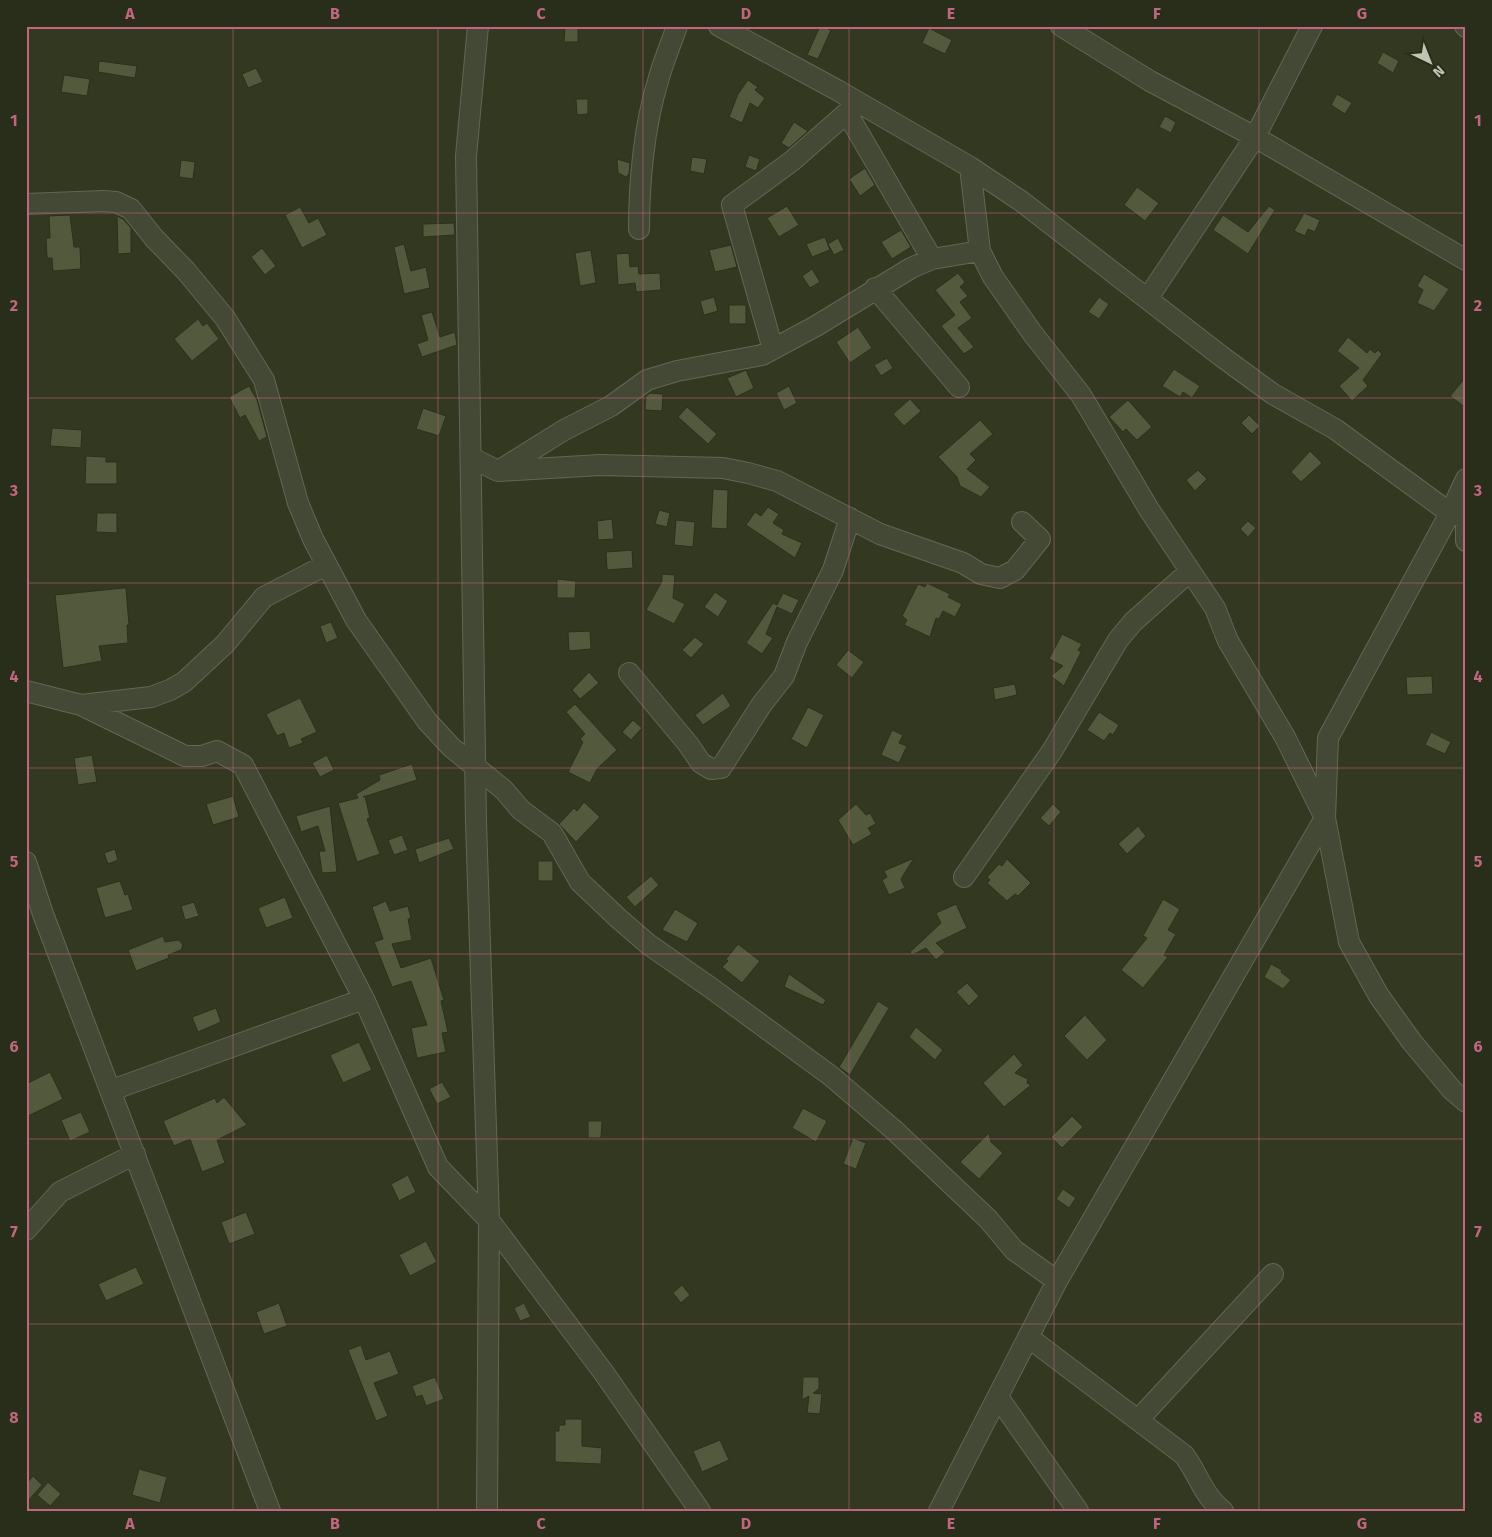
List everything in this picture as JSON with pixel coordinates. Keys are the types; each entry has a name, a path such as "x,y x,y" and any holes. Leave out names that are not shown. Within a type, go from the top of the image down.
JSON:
{"street":[{"path":"639,230 639,188 651,112 658,82 677,26"},
{"path":"719,26 852,108 970,167 1021,201 1273,394 1335,429 1450,513 1466,518 1466,541"},
{"path":"1061,26 1150,81 1255,137 1466,260"},
{"path":"1148,298 1255,137 1312,26"},
{"path":"479,28 466,156 476,769 488,1220 487,1511"},
{"path":"852,108 932,259"},
{"path":"773,349 748,252 732,206 737,200 792,161 852,108"},
{"path":"970,167 980,251 1008,300 1081,395 1189,572 1215,608 1228,641 1285,738 1325,818"},
{"path":"26,204 103,201 116,202 132,208 160,245 186,271 225,318 264,380 298,504 326,565 356,620 427,720 476,769 492,779 521,810 552,833 580,882 648,944 831,1076 894,1130 988,1219 1014,1250 1057,1280"},
{"path":"498,471 564,430 611,406 647,380 694,367 752,358 773,349 847,308 876,288 932,259 980,251"},
{"path":"876,288 958,387"},
{"path":"472,458 498,471 600,465 723,468 777,481 903,544 963,563 981,574 1000,578 1015,570 1040,539 1022,522"},
{"path":"1466,479 1450,513 1328,738 1325,818 1349,942 1379,996 1412,1042 1452,1090 1466,1102"},
{"path":"629,673 688,744 701,763 711,769 721,768 762,704 784,676 797,642 833,570 850,518"},
{"path":"81,705 151,697 184,682 226,644 264,597 326,565"},
{"path":"964,877 1052,750 1118,640 1133,622 1189,572"},
{"path":"26,691 81,705 185,756 202,756 217,751 243,765 364,999 438,1167 488,1220 604,1373 700,1511"},
{"path":"939,1511 1057,1280 1325,818"},
{"path":"26,862 43,914 112,1090 270,1511"},
{"path":"112,1090 364,999"},
{"path":"26,1230 60,1192 135,1154"},
{"path":"1138,1420 1273,1274"},
{"path":"1028,1337 1184,1455 1193,1468 1201,1486 1214,1504 1223,1511"},
{"path":"998,1397 1078,1511"}],"building":[{"path":"565,26 578,26 578,42 564,42"},
{"path":"820,26 831,30 818,59 807,55"},
{"path":"929,28 952,40 945,54 922,43"},
{"path":"1383,52 1399,61 1393,73 1377,63"},
{"path":"99,61 137,66 135,78 98,72"},
{"path":"256,68 263,82 248,88 242,74"},
{"path":"64,75 90,79 87,96 61,92"},
{"path":"748,80 758,87 755,90 765,98 758,108 750,103 742,123 729,117 738,94"},
{"path":"1337,94 1352,103 1345,114 1331,105"},
{"path":"576,99 588,99 588,114 577,115"},
{"path":"1165,116 1176,122 1171,133 1159,127"},
{"path":"794,122 808,131 789,148 781,143"},
{"path":"749,155 760,159 756,171 745,167"},
{"path":"692,157 707,159 704,174 690,171"},
{"path":"617,159 630,163 629,174 626,177 618,173"},
{"path":"181,160 195,162 193,179 179,177"},
{"path":"865,168 875,185 860,196 849,179"},
{"path":"1137,187 1159,203 1145,221 1124,205"},
{"path":"787,206 799,225 779,237 767,218"},
{"path":"1269,206 1275,210 1248,254 1213,230 1223,215 1248,232"},
{"path":"300,207 309,223 318,218 327,235 302,248 285,215"},
{"path":"1304,213 1320,220 1315,232 1308,229 1305,236 1294,231"},
{"path":"70,215 74,247 80,247 81,269 53,271 52,258 47,258 46,238 50,238 49,216"},
{"path":"117,216 123,219 131,228 131,253 118,254"},
{"path":"454,223 455,235 423,237 423,224"},
{"path":"901,230 911,247 892,259 881,242"},
{"path":"825,237 830,250 812,257 806,244"},
{"path":"838,238 844,250 834,255 828,244"},
{"path":"404,244 411,271 426,267 430,288 404,294 394,247"},
{"path":"731,245 737,267 715,272 709,250"},
{"path":"262,248 276,266 265,275 251,257"},
{"path":"591,250 596,283 580,286 575,253"},
{"path":"629,253 630,267 638,266 639,274 660,273 661,290 636,292 635,283 618,285 616,254"},
{"path":"812,269 820,282 810,288 802,276"},
{"path":"958,273 965,282 960,287 968,296 960,302 972,318 958,328 974,347 964,354 941,326 955,315 935,290"},
{"path":"1424,274 1449,289 1434,311 1417,303 1423,290 1417,286"},
{"path":"714,297 718,311 704,315 700,301"},
{"path":"1099,297 1109,304 1099,319 1088,312"},
{"path":"729,305 746,305 746,324 729,324"},
{"path":"432,312 440,337 455,332 457,345 422,357 417,344 428,340 421,315"},
{"path":"198,319 203,326 207,323 219,339 192,361 174,339"},
{"path":"858,327 872,348 850,363 836,342"},
{"path":"1348,337 1367,353 1370,349 1375,353 1378,350 1382,354 1363,380 1368,386 1352,401 1339,386 1359,368 1337,351"},
{"path":"887,358 893,368 881,376 874,365"},
{"path":"1174,369 1200,386 1192,398 1183,392 1180,397 1162,386"},
{"path":"746,370 754,388 736,397 727,378"},
{"path":"1466,377 1466,408 1450,396"},
{"path":"249,386 257,400 267,437 259,441 245,415 240,418 229,397"},
{"path":"789,386 797,403 784,410 776,393"},
{"path":"650,393 663,394 662,411 645,410 646,396"},
{"path":"910,399 921,411 904,426 893,414"},
{"path":"1128,400 1152,427 1137,440 1126,429 1123,432 1109,417"},
{"path":"687,407 717,434 708,444 678,417"},
{"path":"423,408 446,416 439,436 416,429"},
{"path":"1249,415 1260,426 1252,434 1241,423"},
{"path":"980,420 993,434 970,454 976,460 967,469 990,487 981,497 960,486 957,477 938,457"},
{"path":"52,428 82,430 81,448 50,446"},
{"path":"1310,451 1322,463 1301,482 1291,472"},
{"path":"86,456 106,457 106,462 117,462 117,484 85,484"},
{"path":"1198,470 1207,479 1195,491 1186,480"},
{"path":"713,489 728,490 727,529 711,528"},
{"path":"768,507 779,514 773,523 784,530 782,534 802,543 795,558 746,525 755,512 761,516"},
{"path":"659,510 670,513 667,527 655,524"},
{"path":"97,513 117,513 117,533 96,532"},
{"path":"612,519 614,539 598,540 597,521"},
{"path":"676,520 695,522 693,547 674,545"},
{"path":"1248,521 1256,528 1248,537 1240,529"},
{"path":"632,550 633,568 607,570 606,552"},
{"path":"662,574 675,575 673,598 685,604 674,624 646,610 662,581"},
{"path":"557,579 576,581 575,598 557,598"},
{"path":"927,583 950,594 948,597 962,604 955,617 943,611 939,619 936,618 930,637 904,625 907,620 902,616 918,584 925,587"},
{"path":"126,588 129,625 127,625 128,643 99,646 102,661 63,668 55,595"},
{"path":"715,592 728,601 718,617 704,607"},
{"path":"783,593 799,600 792,614 777,607 766,634 773,638 762,654 746,643 773,603 777,605"},
{"path":"331,622 338,638 326,643 320,626"},
{"path":"590,631 591,649 569,651 568,632"},
{"path":"1062,634 1082,644 1078,650 1081,652 1064,686 1051,676 1063,666 1049,659"},
{"path":"695,637 704,644 691,658 682,650"},
{"path":"848,650 864,662 852,678 836,665"},
{"path":"589,672 599,683 580,699 572,690"},
{"path":"1432,676 1433,694 1407,695 1406,677"},
{"path":"1015,684 1017,695 995,700 993,688"},
{"path":"723,693 731,706 703,725 695,715"},
{"path":"300,698 317,732 301,739 303,743 289,748 284,733 277,736 266,714"},
{"path":"575,704 617,750 597,769 590,783 568,772 583,742 580,739 585,734 566,712"},
{"path":"808,707 824,715 807,748 791,739"},
{"path":"1099,712 1119,725 1113,735 1110,733 1104,741 1087,730"},
{"path":"633,720 642,728 631,740 622,732"},
{"path":"892,730 903,735 899,743 907,746 899,763 881,755"},
{"path":"1431,732 1451,742 1445,754 1425,745"},
{"path":"92,755 97,782 78,785 74,758"},
{"path":"327,755 334,770 320,777 312,763"},
{"path":"412,764 417,780 365,796 370,818 367,819 380,854 357,862 338,803 358,798 356,794 380,780 379,775"},
{"path":"233,796 239,817 213,825 206,804"},
{"path":"584,802 600,817 576,842 559,824 574,808 577,811"},
{"path":"856,804 866,815 870,813 876,824 868,828 872,834 853,845 838,820"},
{"path":"1053,804 1061,812 1049,826 1040,818"},
{"path":"330,806 337,872 322,873 319,851 325,851 318,826 301,832 296,816"},
{"path":"1138,826 1146,836 1127,854 1118,844"},
{"path":"402,835 408,850 394,855 388,840"},
{"path":"449,838 454,849 419,863 415,849"},
{"path":"115,849 118,860 108,864 104,853"},
{"path":"914,858 901,879 905,888 889,895 882,880 887,877 884,871"},
{"path":"1007,859 1031,883 1018,896 1015,894 1007,901 987,883 990,880 987,877 999,864 1002,866"},
{"path":"538,861 553,861 553,881 538,881"},
{"path":"651,876 659,885 635,907 626,897"},
{"path":"120,881 125,895 128,894 133,910 105,918 96,888"},
{"path":"285,897 293,918 266,928 258,908"},
{"path":"1163,899 1180,909 1168,930 1176,934 1164,955 1168,957 1143,988 1121,970 1147,938 1143,936"},
{"path":"386,901 390,911 408,906 411,918 408,919 412,940 392,944 401,968 431,958 444,1000 441,1001 448,1032 442,1033 446,1052 417,1058 411,1028 427,1025 411,981 392,987 374,942 383,939 372,907"},
{"path":"194,902 199,916 185,920 181,906"},
{"path":"956,904 967,928 936,943 945,952 936,960 926,948 912,955 910,952 941,923 936,913"},
{"path":"675,909 698,923 687,942 662,930"},
{"path":"163,936 165,942 179,940 183,945 181,950 168,955 169,958 136,971 128,950"},
{"path":"738,944 760,961 742,983 722,967"},
{"path":"1271,964 1282,970 1281,972 1291,980 1283,989 1264,977"},
{"path":"789,974 826,1000 823,1005 784,987"},
{"path":"967,983 979,996 969,1006 956,992"},
{"path":"878,1001 889,1008 850,1075 839,1067"},
{"path":"216,1008 221,1022 198,1032 192,1017"},
{"path":"1085,1015 1107,1040 1087,1060 1064,1036"},
{"path":"916,1027 943,1050 935,1060 909,1037"},
{"path":"359,1042 372,1070 343,1083 330,1055"},
{"path":"1014,1054 1023,1065 1015,1073 1028,1079 1027,1083 1031,1085 1004,1107 983,1083"},
{"path":"50,1072 63,1099 26,1117 26,1084"},
{"path":"442,1082 451,1097 437,1104 429,1089"},
{"path":"224,1097 247,1125 217,1140 225,1163 202,1172 190,1139 174,1146 163,1121 215,1098 217,1103"},
{"path":"803,1108 827,1121 816,1142 792,1128"},
{"path":"81,1112 90,1132 70,1141 61,1120"},
{"path":"1072,1116 1083,1127 1062,1148 1051,1137"},
{"path":"588,1121 602,1121 601,1138 588,1138"},
{"path":"989,1133 991,1142 1003,1153 979,1179 960,1162"},
{"path":"853,1138 866,1143 856,1169 843,1164"},
{"path":"408,1175 416,1192 399,1201 391,1184"},
{"path":"1063,1189 1076,1198 1069,1208 1056,1199"},
{"path":"246,1212 255,1234 229,1244 221,1222"},
{"path":"426,1241 437,1262 410,1276 399,1255"},
{"path":"136,1267 144,1284 106,1301 98,1284"},
{"path":"682,1285 690,1295 681,1303 673,1293"},
{"path":"279,1303 287,1326 264,1334 256,1312"},
{"path":"524,1303 531,1317 520,1321 514,1308"},
{"path":"361,1345 366,1360 390,1351 399,1374 374,1383 388,1416 376,1421 348,1350"},
{"path":"435,1377 444,1399 426,1406 422,1395 416,1397 412,1386"},
{"path":"803,1377 819,1377 819,1389 813,1393 822,1394 820,1414 807,1413 809,1396 802,1400"},
{"path":"565,1419 582,1419 582,1446 602,1448 601,1464 555,1462 555,1431 559,1431 559,1425 565,1425"},
{"path":"720,1440 729,1460 702,1472 693,1451"},
{"path":"139,1469 167,1477 160,1503 132,1495"},
{"path":"33,1476 42,1485 26,1503 26,1484"},
{"path":"48,1482 61,1494 50,1506 37,1495"}]}
